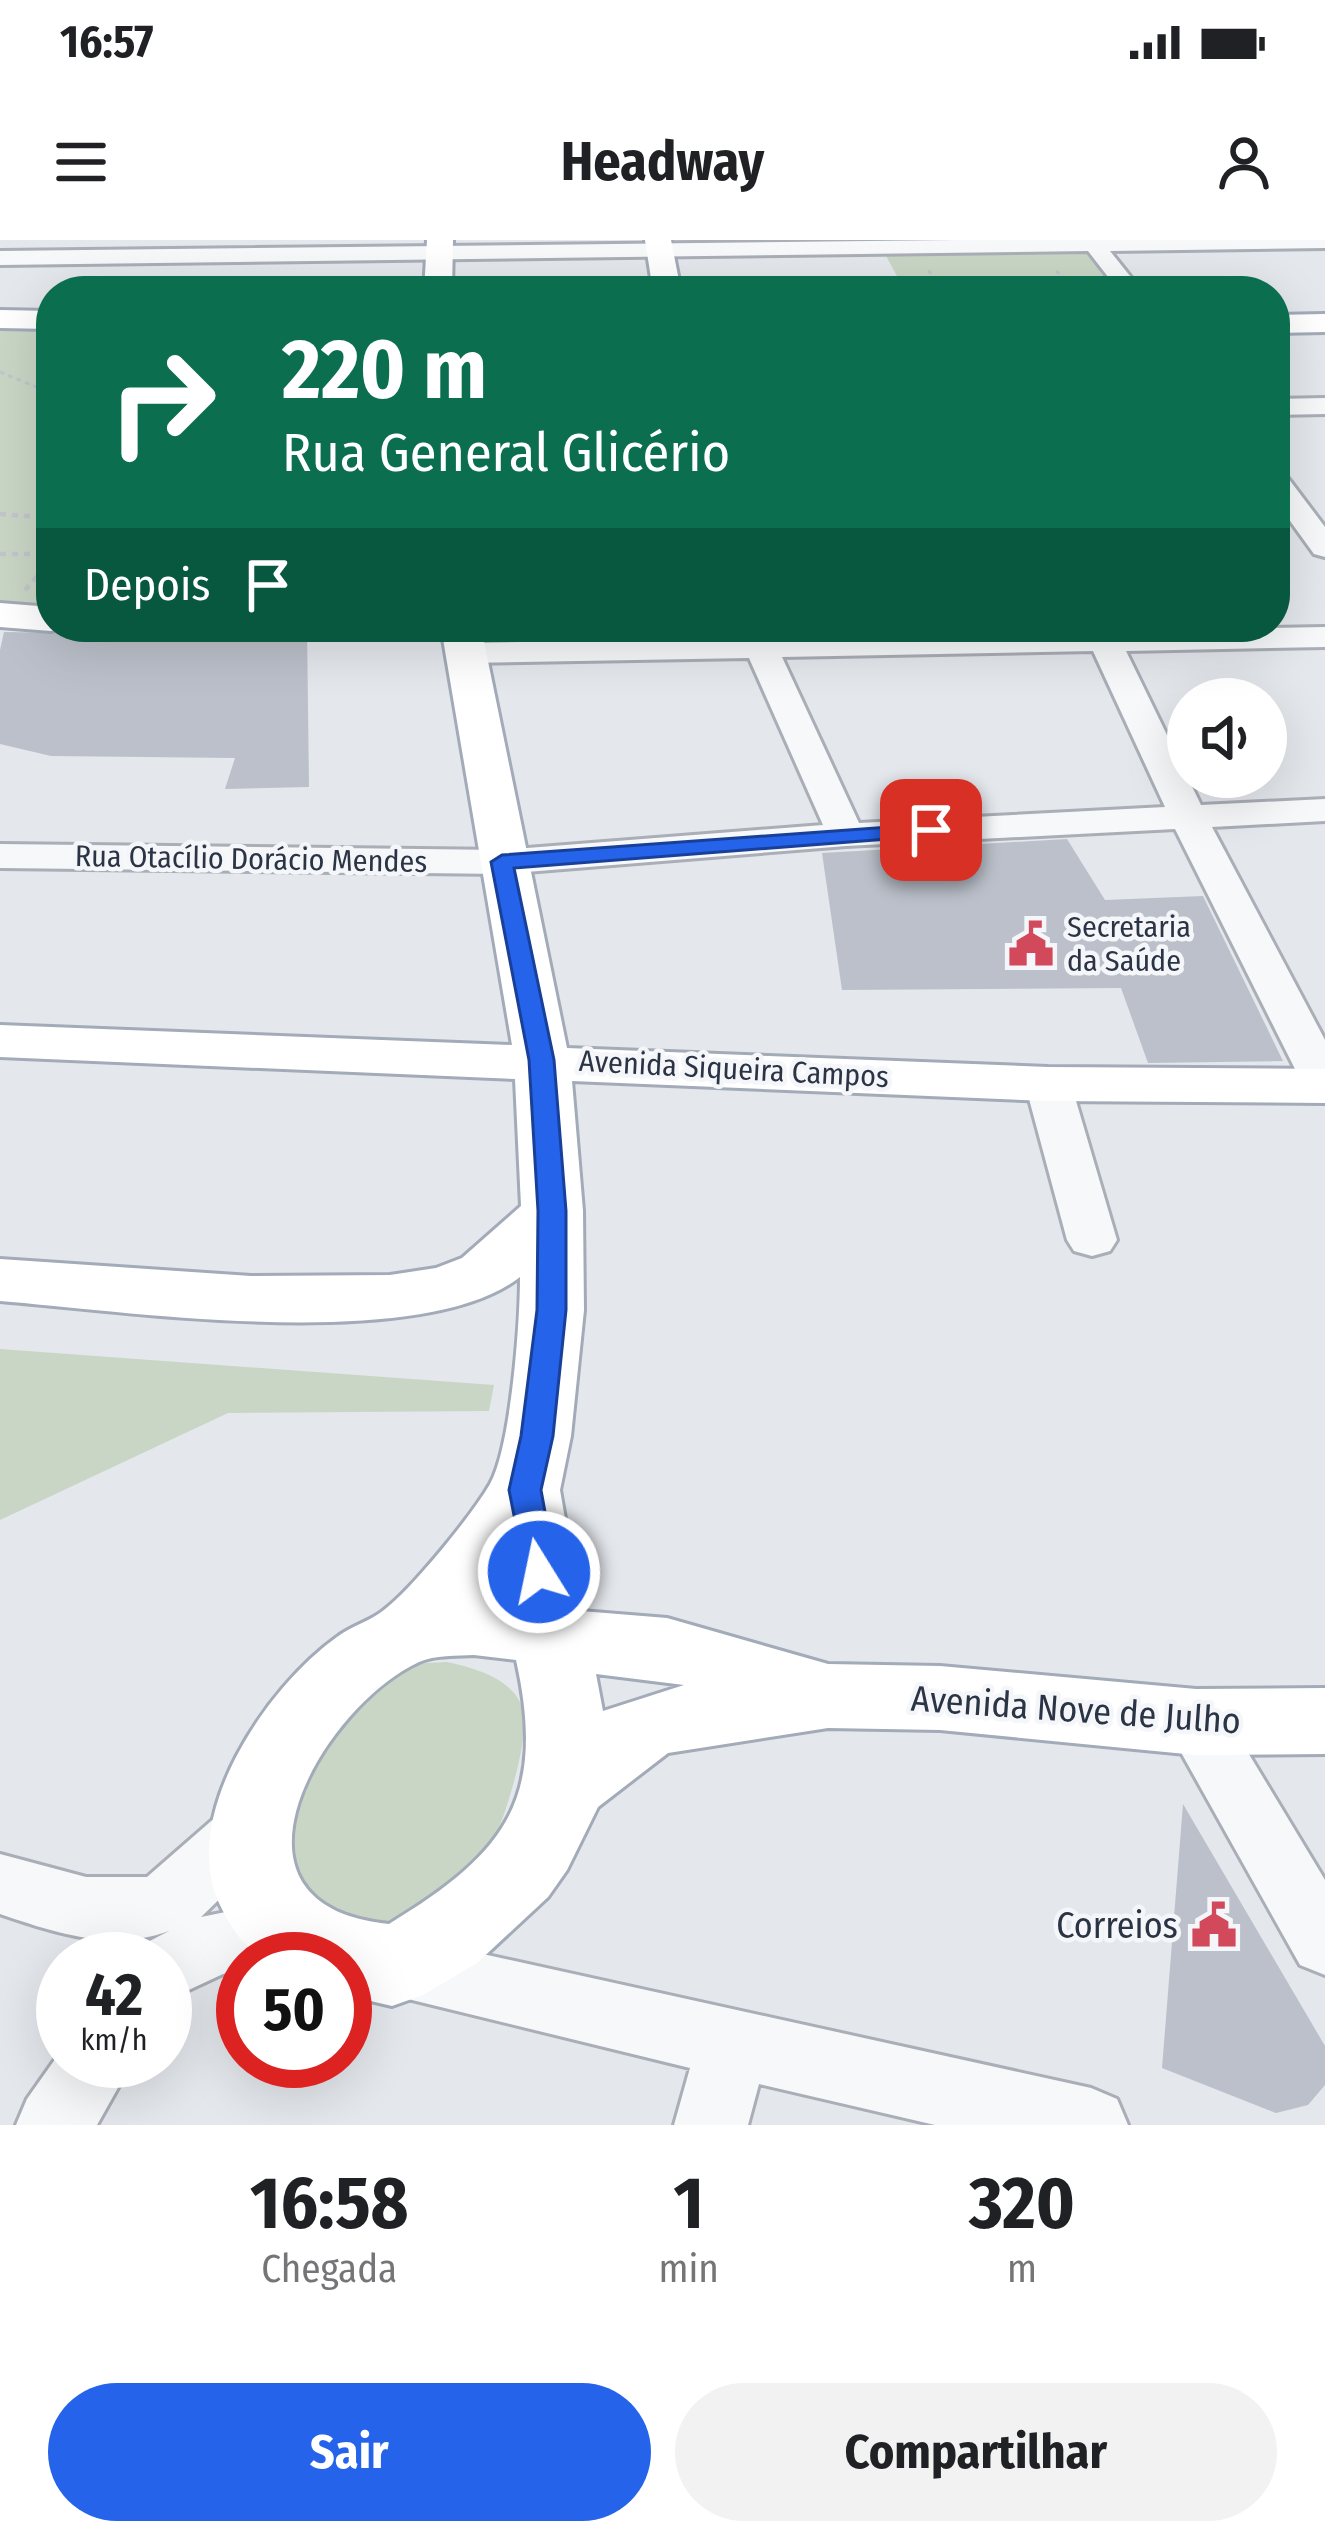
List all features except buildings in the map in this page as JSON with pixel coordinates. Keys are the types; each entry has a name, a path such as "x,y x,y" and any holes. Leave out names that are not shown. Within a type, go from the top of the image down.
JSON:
{"main road":[{"path":"659,246 664,276"},
{"path":"0,320 36,320"},
{"path":"1290,324 1325,323"},
{"path":"0,615 36,618"},
{"path":"464,642 542,1060 552,1211 552,1310 537,1436 525,1490 548,1640 563,1696 565,1785 532,1851 478,1911 429,1948 392,1966 323,1949 274,1918 256,1889 246,1860 248,1829 283,1748 318,1701 389,1642 409,1634 473,1625 507,1628 548,1640"},
{"name":"Avenida Siqueira Campos","path":"0,1041 1048,1084 1325,1085"},
{"path":"0,1280 323,1299 430,1293 485,1273 552,1211"},
{"path":"409,1634 525,1490"},
{"name":"Avenida Nove de Julho","path":"548,1640 667,1648 828,1696"},
{"name":"Avenida Nove de Julho","path":"565,1785 638,1730 668,1720 828,1696 940,1698 1196,1722 1325,1720"}],"street":[{"path":"1091,242 1119,276"},
{"path":"0,257 220,257 441,247 1091,242 1321,246"},
{"path":"878,244 901,276"},
{"path":"1290,406 1325,406"},
{"path":"1290,509 1325,508"},
{"path":"1290,515 1325,548"},
{"path":"1290,637 1325,637"},
{"path":"758,642 846,836"},
{"path":"1105,642 1325,1085"},
{"name":"Rua Otacílio Dorácio Mendes","path":"0,856 502,862 1187,814 1325,810"},
{"path":"1048,1084 1092,1240"},
{"path":"1196,1722 1325,1943"},
{"path":"0,1884 116,1911 145,1906 172,1899 248,1829"},
{"path":"192,1955 212,1944 289,1930"},
{"path":"392,1966 1091,2125"},
{"path":"711,2125 734,2042"},
{"path":"53,2125 78,2088"}],"path":[{"path":"922,268 932,276"},
{"path":"1056,272 1060,276"},
{"path":"969,276 974,273"},
{"path":"0,371 36,387"},
{"path":"0,514 36,517"},
{"path":"0,554 36,554"}],"green space":[{"path":"1090,249 1112,276 897,276 884,252"},
{"path":"0,324 36,325 36,606 0,604"},
{"path":"0,1349 494,1385 489,1411 228,1413 0,1520"},
{"path":"447,1662 502,1682 523,1709 517,1769 492,1845 473,1876 404,1926 381,1931 331,1928 266,1828 323,1733 407,1664"}],"place":[{"name":"Secretaria da Saúde","path":"1031,944"},
{"name":"Correios","path":"1214,1925"}],"route":[{"path":"539,1572 525,1490 537,1436 552,1310 552,1211 542,1060 502,862 931,830"}]}
